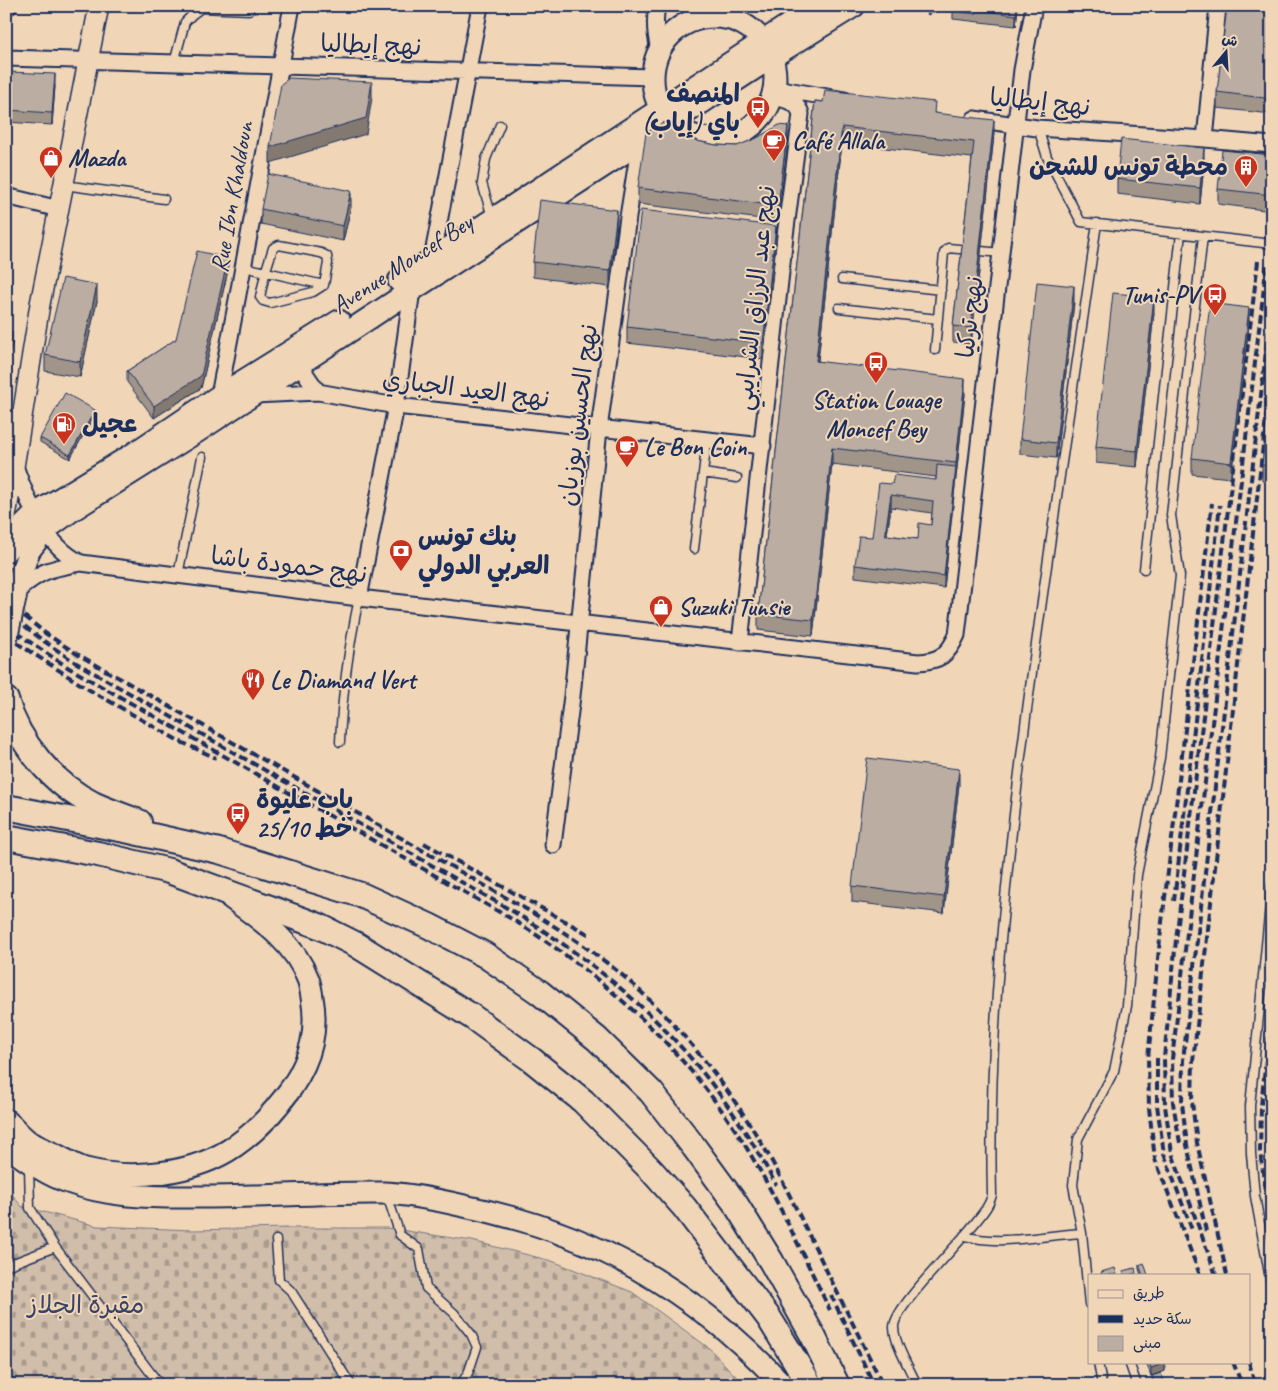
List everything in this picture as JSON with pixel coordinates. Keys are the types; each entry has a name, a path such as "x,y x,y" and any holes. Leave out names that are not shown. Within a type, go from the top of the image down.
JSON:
{"main road":[{"name":"Avenue Moncef Bey","path":"6,640 19,579 40,522 130,456 219,396 336,323 493,219 666,115 767,48 817,6"},
{"name":"Avenue Moncef Bey","path":"767,48 854,6"},
{"path":"721,16 744,24 767,48 775,72 774,92 763,115 748,129 729,138 708,139 688,134 666,115 654,93 652,77 654,62 659,48 675,30 696,18 721,16"},
{"name":"Avenue Moncef Bey","path":"6,551 24,525 40,522 74,509 412,290 554,206 640,142 666,115"},
{"path":"6,700 22,737 41,763 64,786 92,803 219,850 361,895 429,926 493,960 539,992 597,1039 651,1092 735,1203 813,1336 837,1385"},
{"path":"6,807 219,850"},
{"path":"6,837 98,854 169,871 319,926 357,945 471,1016 532,1060 583,1101 627,1145 684,1208 769,1318 810,1385"},
{"path":"6,1120 29,1141 84,1169 140,1175 192,1166 233,1147 264,1122 286,1095 308,1057 315,1033 312,996 309,980 298,958 286,943 268,925 221,890"},
{"path":"6,1145 29,1163 67,1182 110,1194 133,1197 216,1198 289,1194 386,1193 430,1199 520,1219 602,1249 681,1294 757,1357 783,1385"}],"street":[{"path":"6,518 15,464 14,417 40,304 99,6"},
{"name":"Rue Ibn Khaldoun","path":"219,396 292,6"},
{"path":"432,259 480,6"},
{"path":"657,6 655,30 659,48"},
{"name":"نهج تركيا","path":"957,634 1022,70 1034,6"},
{"path":"1205,139 1218,6"},
{"name":"نهج إيطاليا","path":"6,58 652,77"},
{"path":"774,92 858,102"},
{"name":"نهج عبد الرزاق الشرايبي","path":"740,642 763,446 780,236 800,111 794,103 774,92"},
{"name":"نهج إيطاليا","path":"960,117 1037,128 1272,145"},
{"name":"نهج الحسين بوزيان","path":"553,845 572,696 599,429 633,218 640,142"},
{"path":"6,196 59,209"},
{"path":"610,214 633,218"},
{"path":"359,598 396,406 412,290"},
{"path":"305,361 305,373 318,392"},
{"name":"نهج العيد الجباري","path":"252,395 318,392 396,406 763,446"},
{"name":"نهج حمودة باشا","path":"15,464 23,490 40,522 62,552 81,563 578,624 918,662 930,662 947,653 957,634"},
{"path":"16,595 29,581 46,570 81,563"}],"lane":[{"path":"174,63 185,22 193,14 202,8 249,10"},
{"path":"493,219 482,183 486,159 500,125"},
{"path":"1037,128 1047,157 1081,222 1272,244"},
{"path":"64,185 164,199"},
{"path":"917,1385 896,1338 894,1326 897,1316 988,1206 992,1195 994,1027 1012,830 1044,581 1064,461 1097,224"},
{"path":"1144,569 1181,233"},
{"path":"1088,1294 1082,1233 1073,1186 1078,1139 1114,1071 1128,1006 1137,875 1160,758 1180,576 1171,515 1203,236"},
{"path":"278,245 321,253 327,256 328,263 324,284 313,292 270,302 263,301 260,296 273,248 278,245"},
{"path":"935,350 944,254 948,248 1002,253"},
{"path":"244,267 266,270 324,284"},
{"path":"842,279 941,290"},
{"path":"839,308 938,319"},
{"path":"694,550 707,440"},
{"path":"178,575 202,457"},
{"path":"703,473 737,478"},
{"path":"340,742 346,675 352,630 359,598"},
{"path":"1272,885 1250,1106 1251,1154 1255,1196 1272,1290"},
{"path":"29,1163 30,1208 55,1247 160,1385"},
{"path":"386,1193 400,1235 419,1249 426,1288 454,1312 471,1334 477,1347 469,1371 461,1385"},
{"path":"964,1236 976,1239 1000,1240 1082,1233"},
{"path":"276,1240 279,1280 291,1291 351,1385"},
{"path":"6,1266 55,1247"},
{"path":"1098,1364 1102,1385"},
{"path":"1131,1364 1138,1385"}],"green space":[{"name":"مقبرة الجلاز","path":"6,1186 21,1206 97,1226 192,1230 387,1228 472,1241 552,1261 632,1292 709,1348 744,1385 6,1385"}],"building":[{"path":"953,6 976,6 976,14 953,11"},
{"path":"976,6 1017,6 1016,15 976,10"},
{"path":"1227,6 1272,6 1272,99 1217,92"},
{"path":"9,72 55,74 52,113 6,110"},
{"path":"289,78 372,82 366,118 270,147 281,84"},
{"path":"825,90 935,102 934,113 994,120 971,328 953,326 974,142 842,127 816,361 965,379 956,463 832,448 813,620 758,614 815,101 823,102"},
{"path":"665,122 682,134 697,141 716,145 737,146 757,138 779,125 788,126 778,206 638,188 646,133"},
{"path":"1121,139 1204,148 1200,188 1117,179"},
{"path":"1222,150 1272,155 1272,195 1218,189"},
{"path":"268,174 351,191 343,226 261,209"},
{"path":"540,200 617,210 610,271 533,262"},
{"path":"641,210 776,226 763,343 627,327"},
{"path":"197,251 228,258 201,376 154,406 127,371 176,339"},
{"path":"63,278 97,285 80,362 45,355"},
{"path":"1037,282 1074,286 1056,443 1020,439"},
{"path":"1113,293 1154,297 1137,451 1096,447"},
{"path":"1210,303 1249,308 1231,463 1192,458"},
{"path":"6,331 12,332 6,360"},
{"path":"1272,376 1272,466 1262,465"},
{"path":"65,393 95,410 70,455 40,438"},
{"path":"937,465 956,467 944,576 855,565 859,536 872,537 879,483 892,484 894,475 936,480","holes":["891,495 933,501 931,525 919,523 918,539 885,535"]},
{"path":"867,758 959,769 944,897 852,886"},
{"path":"1144,1263 1148,1274 1143,1274 1139,1265"},
{"path":"1115,1268 1117,1274 1102,1274 1101,1272"},
{"path":"1135,1268 1136,1273 1124,1274 1123,1271"},
{"path":"1150,1364 1162,1364 1151,1368"},
{"path":"1161,1373 1165,1384 1154,1385 1152,1376"}],"railway":[{"path":"1216,1274 1172,1153 1165,1106 1164,1058 1176,940 1258,261"},
{"path":"1180,1143 1173,1103 1172,1059 1267,262"},
{"path":"1206,1231 1187,1145 1182,1103 1183,1060 1272,301"},
{"path":"1227,1274 1197,1143 1192,1102 1193,1061 1272,366"},
{"path":"1200,1274 1155,1159 1149,1108 1148,1058 1160,939 1212,503"},
{"path":"1174,901 1220,505"},
{"path":"6,601 45,633 77,654 533,913 589,949 628,980 664,1014 697,1051 741,1110 786,1187 883,1385"},
{"path":"6,611 41,639 73,661 514,912 595,967 631,997 696,1064 751,1141 776,1185"},
{"path":"6,626 69,668 510,918 578,964 640,1016 695,1076 720,1108 767,1183 830,1310"},
{"path":"6,636 88,689 179,741 216,758"},
{"path":"424,843 590,935"},
{"path":"1272,1001 1261,1106 1260,1152 1272,1232"},
{"path":"1157,1058 1157,1105 1164,1154 1192,1230"},
{"path":"831,1295 874,1385"},
{"path":"1234,1364 1242,1385"},
{"path":"1250,1364 1255,1385"}],"place":[{"name":"المنصف باي (إياب)","path":"758,129"},
{"name":"Café Allala","path":"774,162"},
{"name":"Mazda","path":"51,179"},
{"name":"محطة تونس للشحن","path":"1246,188"},
{"name":"Tunis-PV","path":"1215,316"},
{"name":"Station Louage Moncef Bey","path":"876,384"},
{"name":"عجيل","path":"64,445"},
{"name":"Le Bon Coin","path":"627,468"},
{"name":"بنك تونس العربي الدولي","path":"401,572"},
{"name":"Suzuki Tunsie","path":"661,628"},
{"name":"Le Diamand Vert","path":"253,701"},
{"name":"باب عليوة خط 25/10","path":"238,835"}]}
